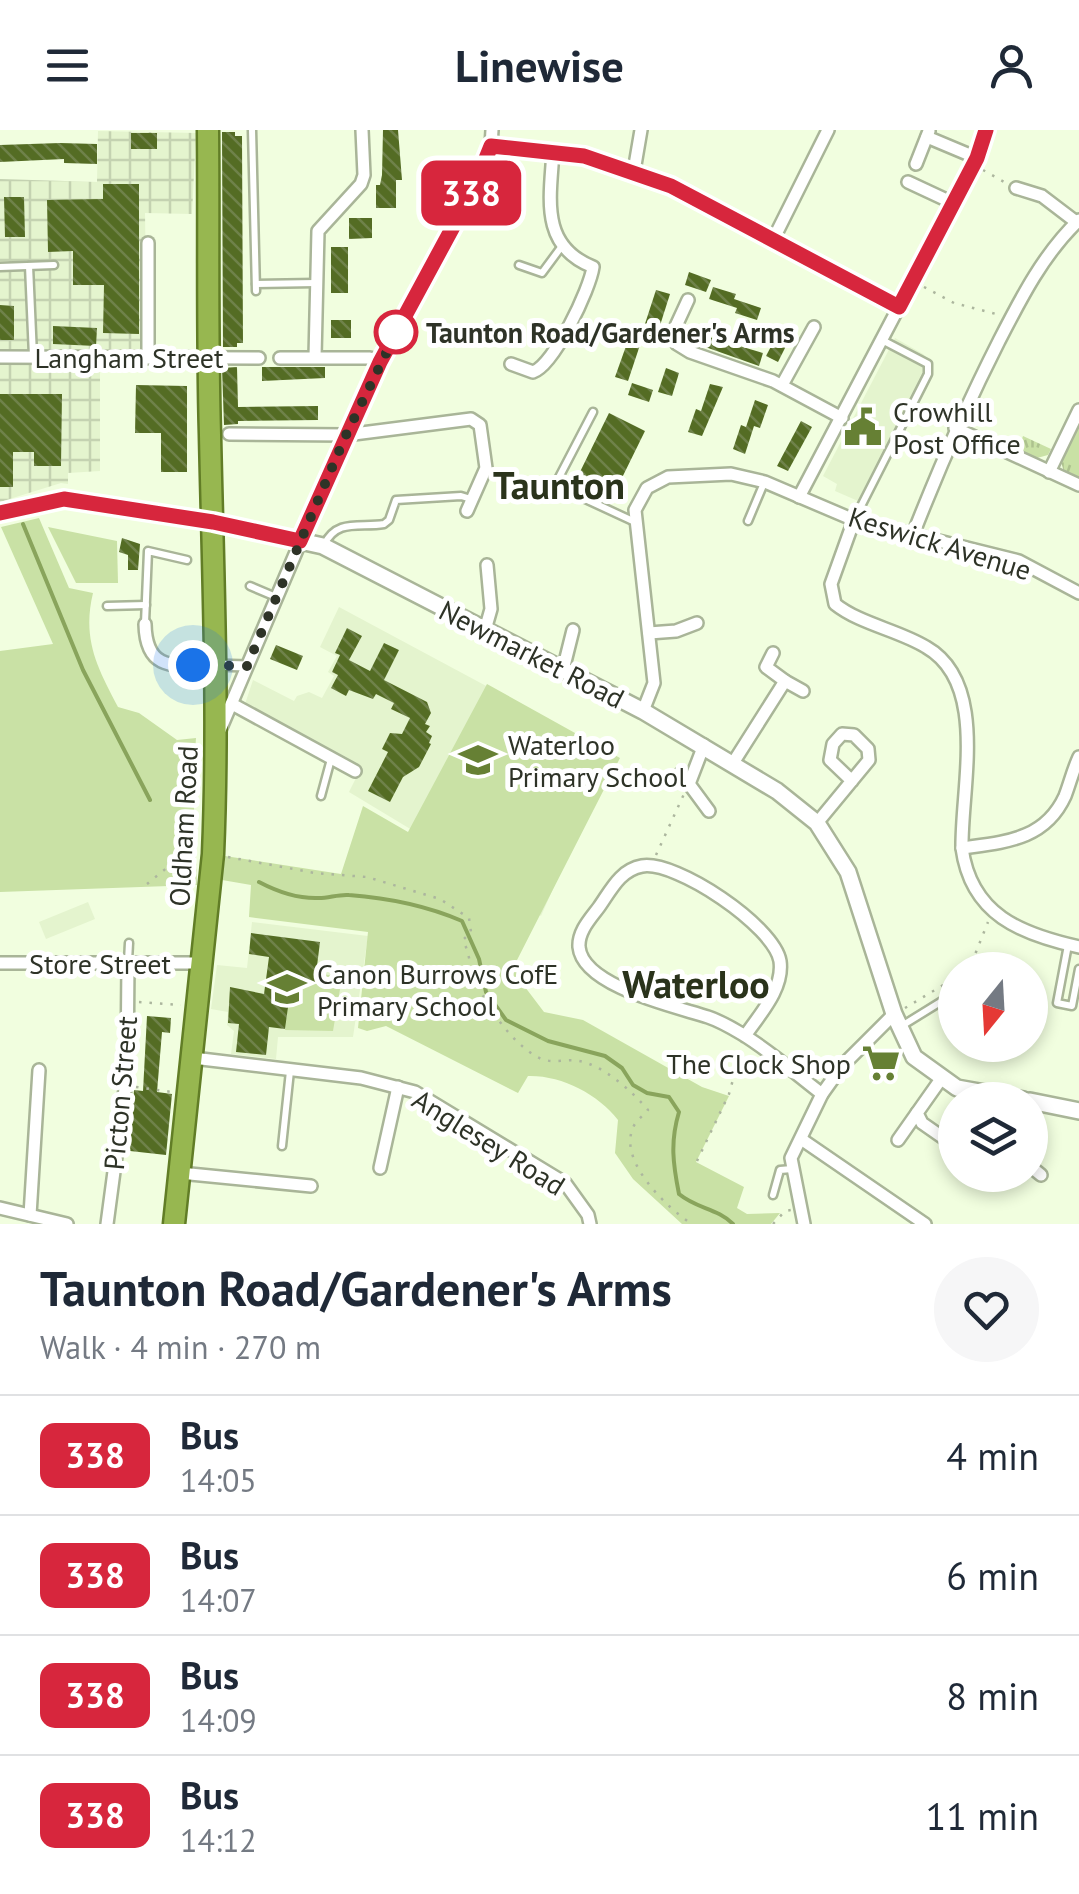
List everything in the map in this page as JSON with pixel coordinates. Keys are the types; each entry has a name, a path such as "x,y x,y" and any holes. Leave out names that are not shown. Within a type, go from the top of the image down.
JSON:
{"highway":[{"name":"Oldham Road","path":"174,1224 214,854 213,522 219,434 210,358 208,130"}],"street":[{"path":"315,356 318,231 358,188 364,175 362,130"},
{"path":"216,739 380,362 474,188 491,146 492,130"},
{"path":"634,171 640,130"},
{"path":"773,240 828,130"},
{"path":"800,497 975,161 986,130"},
{"path":"916,164 928,133 975,161"},
{"path":"491,146 584,156 634,171 671,186 899,307"},
{"path":"510,364 533,372 547,364 572,323 579,299 590,282 593,266 569,254 562,245 549,209 553,152"},
{"path":"908,182 953,203"},
{"path":"912,537 954,428 1011,318 1052,251 1078,221 1042,196 1016,188"},
{"path":"148,243 148,358"},
{"path":"688,300 676,326 677,344 782,385 842,418"},
{"path":"782,385 814,327"},
{"name":"Langham Street","path":"0,357 258,358"},
{"path":"280,358 370,358 380,362"},
{"path":"1050,472 1079,410"},
{"path":"219,434 346,435 476,421 486,468 469,505"},
{"path":"954,428 1079,484"},
{"name":"Keswick Avenue","path":"636,522 635,510 647,488 668,477 731,474 765,482 854,520 1019,561 1079,593"},
{"path":"0,514 64,499 213,522"},
{"path":"854,520 831,584 836,604 930,649 957,680 968,712 962,848 964,865 974,886 992,911 1023,932 1073,946"},
{"name":"Newmarket Road","path":"213,522 323,546 643,711 776,791 817,823 848,872 896,1021 914,1057 947,1082"},
{"path":"636,522 654,683 643,711"},
{"path":"484,630 490,609 486,565"},
{"path":"648,633 676,631 697,622"},
{"path":"145,624 146,644 154,658 170,665 247,666"},
{"path":"563,670 574,630"},
{"path":"774,653 766,667 804,692"},
{"path":"733,762 785,681"},
{"path":"232,704 355,770"},
{"path":"704,746 685,779 709,811"},
{"path":"962,848 1020,840 1043,826 1064,799 1079,757"},
{"path":"817,823 852,781"},
{"path":"745,1036 776,990 780,961 767,936 733,906 668,868 654,865 629,870 619,878 581,932 579,946 583,958 631,994 713,1018 745,1036 822,1094"},
{"name":"Picton Street","path":"107,1224 127,1074 128,962"},
{"name":"Store Street","path":"0,964 200,962"},
{"path":"804,1224 791,1158 822,1094 842,1066 896,1021"},
{"name":"Anglesey Road","path":"192,1058 361,1078 415,1092 566,1184 590,1224"},
{"path":"30,1215 40,1070"},
{"path":"898,1140 940,1078"},
{"path":"380,1168 398,1087"},
{"name":"Newmarket Road","path":"1048,1105 1079,1111"},
{"path":"918,1113 922,1124 938,1135"},
{"path":"800,1139 925,1224"},
{"path":"180,1173 311,1186"},
{"path":"0,1208 67,1224"}],"lane":[{"path":"252,130 256,288 316,283"},
{"path":"519,265 542,273 562,245"},
{"path":"0,267 54,265"},
{"path":"30,266 32,356"},
{"path":"854,520 928,374 928,364 882,340"},
{"path":"593,412 555,484 636,522"},
{"path":"748,521 765,482"},
{"path":"323,546 328,536 343,526 384,524 396,500 461,496 469,505"},
{"path":"145,624 149,549 187,560"},
{"path":"250,586 276,596"},
{"path":"107,606 146,605"},
{"path":"320,796 332,758"},
{"path":"128,962 129,943"},
{"path":"1073,946 1057,1003 1072,1006 1079,969"},
{"path":"896,1021 938,1001"},
{"path":"282,1146 290,1070"},
{"path":"773,1195 780,1170 793,1170"}],"path":[{"path":"975,161 1016,188"},
{"path":"913,280 954,303 1011,318"},
{"path":"654,865 685,779"},
{"path":"147,884 183,849 315,873 368,877 440,899 469,918 471,932 463,940 477,984 500,1022 535,1056 554,1063 580,1061 613,1078 648,1110 633,1126 631,1136 637,1172 679,1216 692,1224"},
{"path":"976,952 992,911"},
{"path":"896,1021 938,990"},
{"path":"128,1001 197,1006"},
{"path":"697,1160 730,1094 745,1036"},
{"path":"734,1076 768,1053"},
{"path":"123,1085 188,1094"},
{"path":"773,1224 785,1211 801,1209"}],"shaded area":[{"path":"98,131 196,133 192,214 145,213 147,351 100,349 100,471 68,473 68,484 0,502 0,179 97,182"},
{"path":"895,338 923,354 931,362 932,374 865,504 835,491 837,484 823,476"},
{"name":"Waterloo Primary School","path":"339,607 613,754 541,916 349,792 360,770 244,707 253,680 294,701 309,692 322,698 334,676 328,672 337,656 320,647"},
{"path":"88,902 95,919 46,939 39,922"},
{"name":"Canon Burrows CofE Primary School","path":"252,922 368,936 353,1037 278,1037 276,1059 231,1054 234,1031 227,1025 228,1012 211,1009 217,965 247,968"}],"green space":[{"path":"1079,418 1079,481 1064,472 1060,458"},
{"path":"1023,436 1051,449 1048,455 1037,458 1018,450"},
{"path":"39,518 69,588 93,593 91,639 118,707 139,713 177,740 196,738 193,781 197,885 0,892 0,651 53,644 1,527"},
{"path":"48,527 117,541 118,583 76,583"},
{"path":"487,684 620,758 515,964 525,987 544,1012 583,1020 702,1087 729,1096 696,1162 744,1187 737,1208 747,1214 780,1213 771,1224 682,1224 633,1179 615,1153 618,1120 578,1088 528,1076 518,1093 386,1026 367,1031 358,1028 368,932 249,917 251,885 222,880 225,856 341,874 363,806 408,832"},
{"path":"315,973 342,977 333,1031 285,1030 292,979 315,981"}],"building":[{"path":"383,130 398,130 402,180 396,180 396,208 376,208 376,185 380,185 382,175"},
{"path":"222,132 242,136 243,343 237,343 237,347 223,347"},
{"path":"131,133 157,133 157,149 131,149"},
{"path":"97,144 97,164 64,163 64,159 0,162 0,145"},
{"path":"103,184 139,184 139,334 103,333 104,285 73,285 73,251 48,252 47,200 103,199"},
{"path":"4,197 24,197 25,237 5,237"},
{"path":"349,218 372,218 372,238 349,239"},
{"path":"331,247 348,247 348,293 331,293"},
{"path":"689,272 711,280 706,292 685,285"},
{"path":"713,287 761,308 757,320 709,299"},
{"path":"656,290 670,294 656,338 642,333"},
{"path":"0,305 14,306 14,340 0,340"},
{"path":"331,320 351,320 351,338 331,338"},
{"path":"53,326 97,328 96,346 53,344"},
{"path":"689,331 763,353 759,366 694,343 687,339"},
{"path":"630,335 642,339 628,381 615,377"},
{"path":"777,335 789,340 778,362 766,356"},
{"path":"237,367 238,407 318,406 318,420 238,421 224,425 222,368"},
{"path":"262,367 325,367 325,378 262,381"},
{"path":"666,368 679,373 672,396 658,392"},
{"path":"632,383 653,390 649,402 628,395"},
{"path":"710,384 723,387 702,436 688,432 696,409 701,411"},
{"path":"136,385 187,386 187,472 161,472 161,433 135,433"},
{"path":"0,394 62,394 61,466 34,466 34,452 13,452 13,487 0,487"},
{"path":"755,400 768,405 760,428 754,426 745,454 733,449"},
{"path":"609,413 645,431 616,490 607,485 601,497 574,484"},
{"path":"801,421 812,427 788,471 777,466"},
{"path":"122,538 140,544 138,570 128,570 128,555 119,552"},
{"path":"347,628 362,636 349,660 370,671 384,643 399,650 384,680 427,702 431,713 425,724 430,726 426,732 432,736 431,744 419,767 403,777 390,802 368,791 388,752 382,749 390,733 402,734 410,718 391,709 394,703 376,694 373,699 349,690 346,696 331,688 338,675 332,672 340,655 335,653"},
{"path":"276,645 303,656 297,670 270,659"},
{"path":"251,933 320,942 315,982 292,979 285,1029 269,1027 266,1055 236,1052 239,1024 228,1023 230,987 264,994 269,957 249,954"},
{"path":"147,1016 171,1018 170,1033 162,1032 157,1092 172,1094 166,1155 130,1151 134,1090 143,1091"},
{"name":"The Clock Shop","path":"885,1053 893,1063 877,1072 869,1064"}],"waterway":[{"path":"23,524 83,670 150,800"},
{"path":"259,882 303,897 345,895 393,900 462,921 479,959 486,992 506,1020 548,1041 605,1056 622,1068 633,1085 647,1093 669,1097 679,1112 673,1153 679,1194 733,1224"}],"bus line":[{"name":"338","path":"0,513 64,499 213,522 300,541 380,362 474,188 491,146 584,156 634,171 671,186 899,307 977,158 986,130"}],"place":[{"name":"Taunton Road/Gardener's Arms","path":"396,332"},
{"name":"Crowhill Post Office","path":"863,427"},
{"name":"Waterloo Primary School","path":"478,760"},
{"name":"Canon Burrows CofE Primary School","path":"287,989"},
{"name":"The Clock Shop","path":"881,1063"}],"district":[{"name":"Taunton","path":"559,484"},
{"name":"Waterloo","path":"696,983"}],"route":[{"path":"193,665 247,666 346,435 399,327 396,332"}]}
